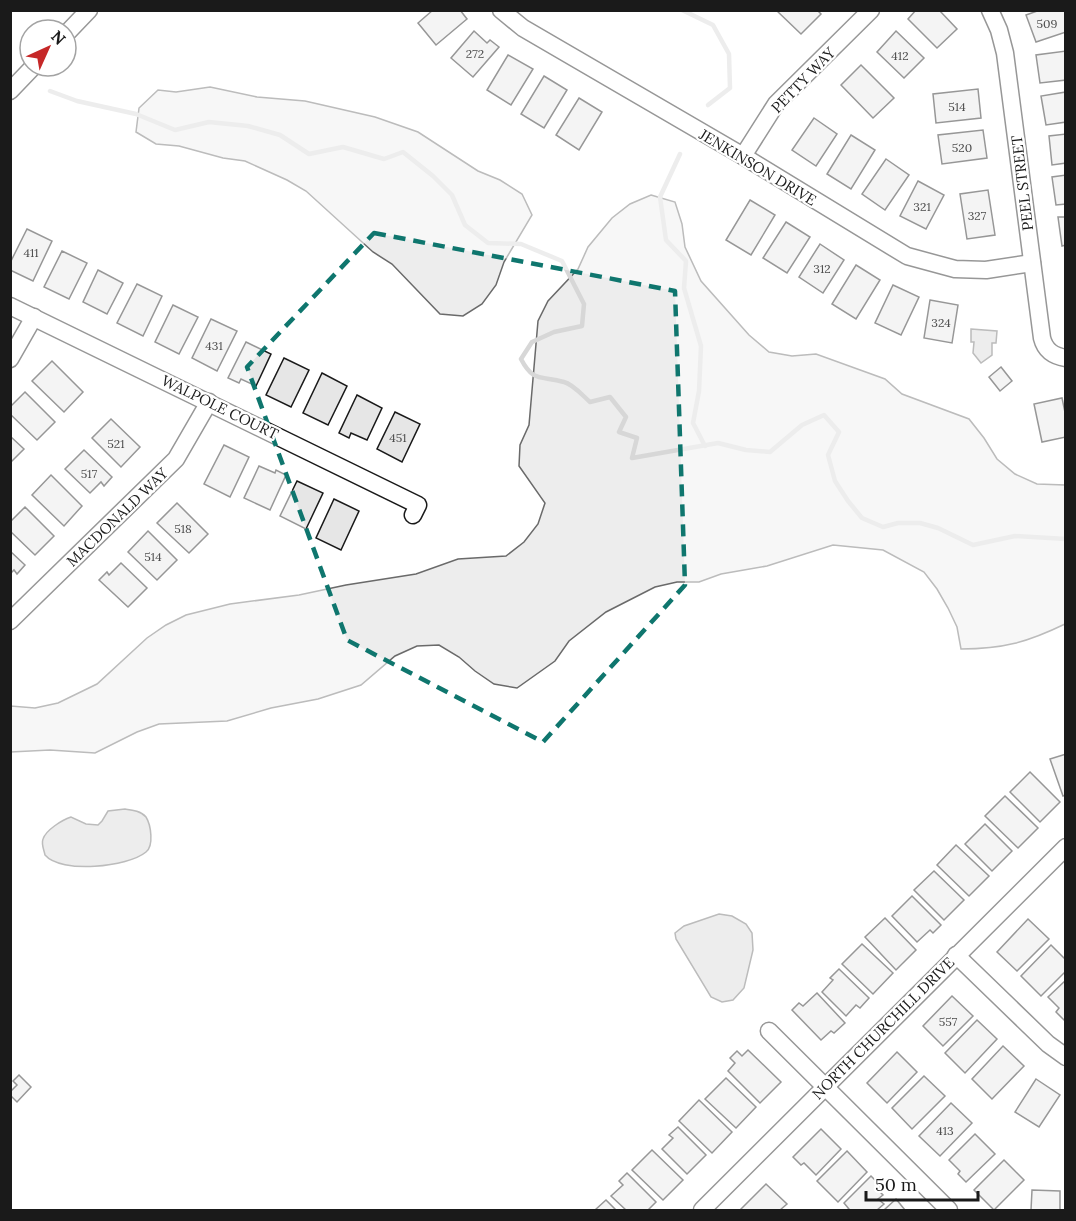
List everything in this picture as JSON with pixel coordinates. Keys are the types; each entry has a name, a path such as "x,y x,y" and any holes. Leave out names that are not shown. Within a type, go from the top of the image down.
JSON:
{"street":[{"path":"78,21 89,10"},
{"name":"JENKINSON DRIVE","path":"501,10 523,28 743,156 906,256 955,269 986,270 1032,263"},
{"name":"PETTY WAY","path":"743,156 776,104 871,10"},
{"name":"PEEL STREET","path":"990,10 999,30 1005,53 1042,338 1044,344 1059,356"},
{"path":"10,91 22,78"},
{"name":"WALPOLE COURT","path":"10,306 418,505 413,515"},
{"path":"10,359 34,317"},
{"name":"MACDONALD WAY","path":"10,621 176,459 209,402"},
{"name":"NORTH CHURCHILL DRIVE","path":"702,1210 1065,847"},
{"path":"956,955 1048,1044 1065,1057"},
{"path":"769,1031 949,1210"}],"highlighted area":[{"path":"374,233 675,291 685,585 543,742 347,640 247,367"}],"shaded area":[{"path":"210,87 257,97 305,101 375,117 418,132 478,171 500,180 522,194 532,215 504,262 496,285 482,304 463,316 440,314 392,264 373,252 306,191 245,161 223,158 179,146 156,144 136,132 139,108 158,90 176,92"},
{"path":"651,195 675,202 682,224 685,247 701,281 749,335 769,352 792,356 816,354 885,379 902,394 969,419 997,459 1015,474 1037,484 1065,485 1065,624 1039,636 1015,643 990,648 961,649 957,627 948,608 924,572 883,550 833,545 767,566 721,574 699,582 677,582 655,587 606,612 569,641 555,661 517,688 494,684 439,645 417,646 395,656 361,685 318,699 271,708 227,721 159,724 95,753 50,750 11,752 11,706 35,708 58,703 97,684 147,638 186,615 230,604 299,595 416,574 458,559 506,556 524,542 538,524 545,503 519,466 520,445 529,425 538,321 548,301 578,269 588,247 612,218 630,204"},
{"path":"971,329 997,331 996,343 992,343 992,355 981,363 973,353 974,342 971,342"},
{"path":"125,809 142,813 146,817 151,835 149,849 146,852 125,861 95,866 65,865 45,855 43,839 63,820 71,817 86,824 98,825 108,811"},
{"path":"719,914 732,916 746,924 752,933 753,950 744,988 733,1000 722,1002 711,997 676,939 675,933 684,926"}],"building":[{"path":"433,10 460,10 467,19 436,45 418,23"},
{"path":"776,10 817,10 821,14 801,34"},
{"path":"916,10 939,10 957,29 937,48 908,19"},
{"path":"1040,10 1066,10 1066,32 1036,42 1026,15"},
{"path":"474,31 487,43 490,40 499,47 473,77 451,58"},
{"path":"896,31 924,58 904,78 877,52"},
{"path":"1066,51 1066,80 1040,83 1036,55"},
{"path":"508,55 533,69 511,105 487,90"},
{"path":"861,65 894,98 873,118 841,85"},
{"path":"544,76 567,90 544,128 521,114"},
{"path":"978,89 981,118 936,123 933,94"},
{"path":"1066,92 1066,122 1046,125 1041,96"},
{"path":"579,98 602,112 579,150 556,135"},
{"path":"814,118 837,134 816,166 792,150"},
{"path":"983,130 987,158 942,164 938,135"},
{"path":"1066,134 1066,163 1052,165 1049,136"},
{"path":"851,135 875,150 851,189 827,174"},
{"path":"886,159 909,175 885,210 862,194"},
{"path":"1066,175 1066,204 1056,205 1052,177"},
{"path":"918,181 944,195 926,229 900,216"},
{"path":"988,190 995,235 967,239 960,194"},
{"path":"750,200 775,215 751,255 726,240"},
{"path":"1058,217 1066,217 1066,245 1062,246"},
{"path":"786,222 810,237 787,273 763,258"},
{"path":"27,229 52,241 33,281 10,270 10,263"},
{"path":"820,244 844,260 823,293 799,277"},
{"path":"62,251 87,263 69,299 44,287"},
{"path":"856,265 880,280 856,319 832,304"},
{"path":"98,270 123,283 107,314 83,302"},
{"path":"137,284 162,296 143,336 117,323"},
{"path":"893,285 919,297 901,335 875,323"},
{"path":"930,300 958,305 952,343 924,338"},
{"path":"173,305 198,317 179,354 155,342"},
{"path":"211,319 237,331 217,371 192,358"},
{"path":"246,342 271,354 256,386 241,379 239,383 228,378"},
{"path":"284,358 309,370 291,407 266,395"},
{"path":"52,361 83,392 64,412 32,381"},
{"path":"1001,367 1012,381 1000,391 989,377"},
{"path":"322,373 347,386 328,425 303,413"},
{"path":"25,392 55,422 37,440 10,414 10,407"},
{"path":"357,395 382,408 367,440 351,433 349,438 339,433"},
{"path":"1062,398 1066,417 1066,437 1042,442 1034,404"},
{"path":"395,412 420,424 402,462 377,449"},
{"path":"111,419 140,447 121,467 92,438"},
{"path":"10,436 24,449 10,463"},
{"path":"224,445 249,457 230,497 204,484"},
{"path":"84,450 112,477 104,486 101,482 90,493 65,469"},
{"path":"259,466 286,475 270,510 244,498"},
{"path":"51,475 82,506 64,526 32,495"},
{"path":"297,481 323,493 306,529 280,516"},
{"path":"334,499 359,511 341,550 316,538"},
{"path":"177,503 208,534 189,553 157,523"},
{"path":"25,507 54,536 35,555 10,531 10,522"},
{"path":"148,531 177,560 157,580 128,552"},
{"path":"10,551 25,565 17,574 14,570 10,574"},
{"path":"121,563 147,588 128,607 99,580 107,572 109,575"},
{"path":"1066,754 1066,795 1063,796 1050,759"},
{"path":"1030,772 1060,802 1040,822 1010,792"},
{"path":"1005,796 1038,828 1018,848 985,816"},
{"path":"985,824 1012,851 992,871 965,844"},
{"path":"956,845 989,876 969,896 937,865"},
{"path":"934,871 964,900 944,920 914,890"},
{"path":"912,896 941,925 933,933 930,930 917,942 892,916"},
{"path":"885,918 916,950 896,970 865,937"},
{"path":"1028,919 1049,939 1017,971 997,952"},
{"path":"862,944 893,973 873,994 842,964"},
{"path":"1051,945 1066,960 1066,971 1041,996 1021,976"},
{"path":"839,969 869,998 860,1008 856,1005 846,1016 822,992 833,980 830,978"},
{"path":"1066,980 1065,1021 1056,1012 1059,1008 1048,997"},
{"path":"817,993 845,1023 834,1033 831,1031 821,1040 792,1010 799,1003 803,1006"},
{"path":"952,996 973,1016 943,1046 923,1026"},
{"path":"977,1020 997,1039 965,1073 945,1053"},
{"path":"1003,1046 1024,1066 992,1099 972,1079"},
{"path":"748,1050 781,1082 760,1103 728,1071 735,1063 730,1058 737,1051 742,1056"},
{"path":"897,1052 917,1072 887,1103 867,1083"},
{"path":"19,1075 31,1087 17,1102 10,1092 17,1085 13,1081"},
{"path":"924,1076 945,1096 912,1129 892,1108"},
{"path":"726,1078 756,1107 736,1128 705,1099"},
{"path":"1036,1079 1060,1095 1039,1127 1015,1112"},
{"path":"699,1100 732,1132 712,1153 679,1121"},
{"path":"951,1103 972,1123 940,1156 919,1136"},
{"path":"678,1127 706,1155 687,1174 662,1149 673,1138 669,1135"},
{"path":"821,1129 841,1149 816,1175 804,1163 801,1165 793,1157"},
{"path":"975,1134 995,1154 966,1182 958,1174 960,1171 949,1160"},
{"path":"652,1150 683,1180 663,1200 632,1170"},
{"path":"847,1151 867,1172 838,1202 817,1181"},
{"path":"1004,1160 1024,1180 994,1210 974,1190"},
{"path":"627,1173 656,1202 648,1210 626,1210 611,1196 623,1185 619,1181"},
{"path":"871,1176 881,1186 878,1190 883,1195 878,1199 884,1204 877,1210 847,1210 849,1209 844,1203"},
{"path":"766,1184 787,1204 780,1210 740,1210"},
{"path":"1032,1190 1060,1191 1060,1210 1031,1210"},
{"path":"896,1199 905,1210 884,1210"},
{"path":"606,1200 616,1210 595,1210"}],"waterway":[{"path":"682,10 713,25 729,54 730,88 708,105"},
{"path":"50,91 77,101 136,114 175,130 209,122 248,126 280,135 309,154 343,147 384,159 403,152 452,195 465,225 488,243 521,244 562,261 584,304 582,326 554,332 532,342 521,359 530,372 539,377 567,383 590,402 610,397 626,417 619,432 637,438 632,458 718,443 746,450 770,452 802,425 824,415 839,432 828,455 835,481 862,518 883,527 898,523 920,523 938,528 973,545 1015,536 1066,539"},
{"path":"680,154 660,197 666,240 686,261 684,288 701,346 699,391 693,423 705,446"}]}
